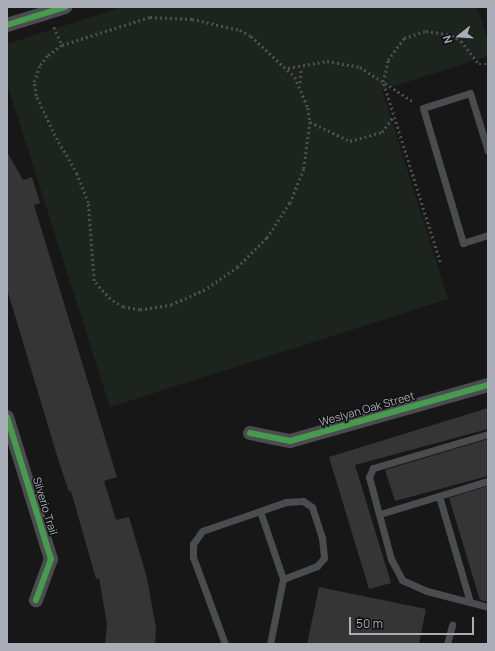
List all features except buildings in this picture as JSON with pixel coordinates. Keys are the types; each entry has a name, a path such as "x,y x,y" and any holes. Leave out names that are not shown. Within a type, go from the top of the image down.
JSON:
{"street":[{"path":"7,25 29,12 65,7"},
{"name":"Weslyan Oak Street","path":"250,433 290,441 488,385"},
{"name":"Silverio Trail","path":"7,417 51,559 36,600"}],"lane":[{"path":"488,151 470,93 423,108 463,243 488,235"},
{"path":"488,434 373,468 369,477 391,559 402,580 426,591 488,607"},
{"path":"380,514 488,481"},
{"path":"439,496 470,602"},
{"path":"225,644 193,557 193,544 202,531 286,502 303,501 312,507 322,538 324,558 317,566 283,579"},
{"path":"260,511 283,579 270,644"},
{"path":"447,644 452,625"}],"path":[{"path":"300,84 288,68 240,30 192,19 136,20 62,45 40,65 34,82 36,96 57,140 77,174 88,203 94,280 110,299 124,307 140,310 172,305 205,290 238,267 262,243 290,203 304,169 310,122 300,84 301,68"},
{"path":"53,24 62,45"},
{"path":"440,262 383,82 396,47 404,38 420,32 452,35 461,41 479,64 488,64"},
{"path":"288,68 301,68 327,61 360,67 423,108"},
{"path":"310,122 350,141 382,132 394,116"}],"shaded area":[{"path":"122,7 477,7 488,41 488,56 382,90 448,299 110,407 7,84 7,44"}],"cycle path":[{"path":"7,25 65,7"},
{"path":"250,433 290,441 488,385"},
{"path":"7,417 51,559 36,600"}]}
